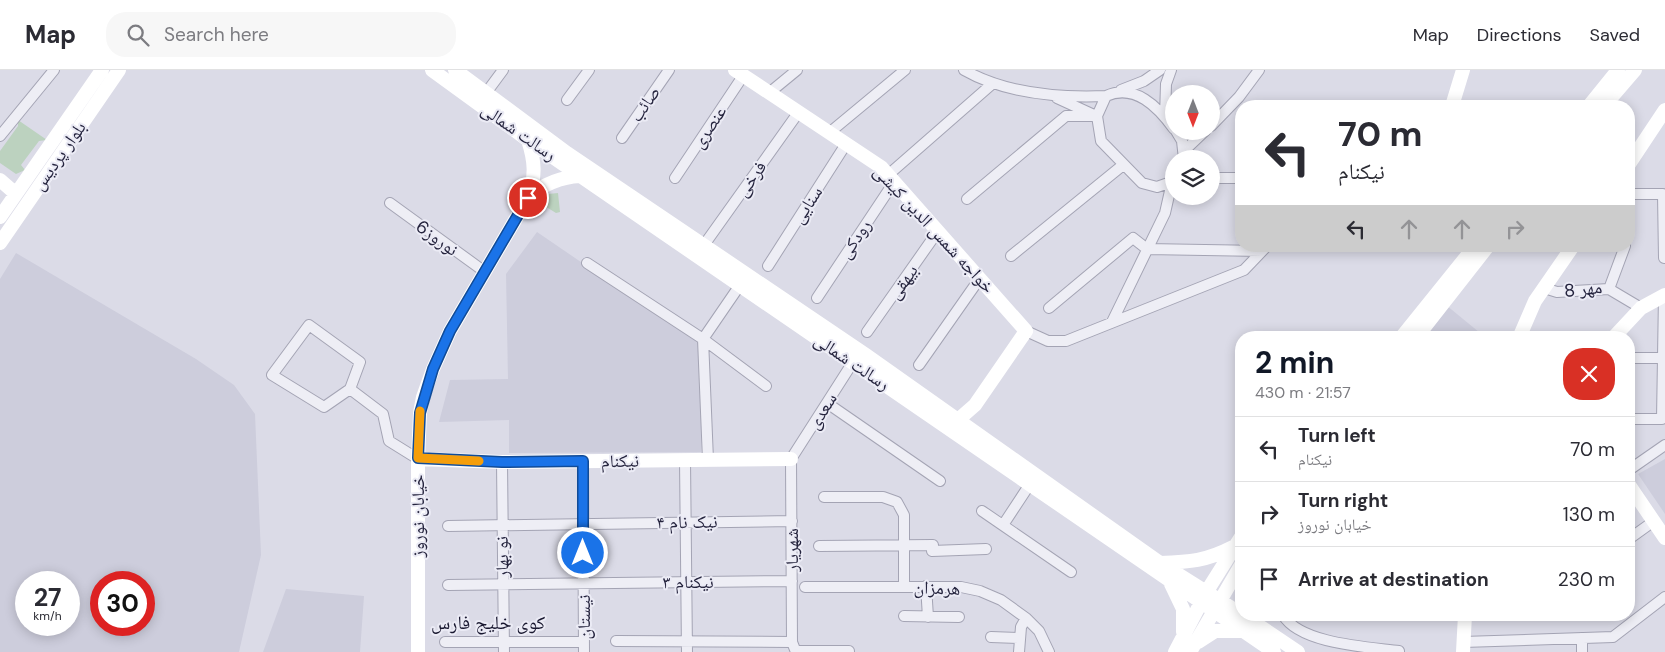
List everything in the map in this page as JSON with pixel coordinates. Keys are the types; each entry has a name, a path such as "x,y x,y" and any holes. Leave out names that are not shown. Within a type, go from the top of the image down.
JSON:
{"main road":[{"name":"بلوار پردیس","path":"0,217 102,70"},
{"name":"بلوار پردیس","path":"0,243 119,70"},
{"name":"رسالت شمالی","path":"432,70 528,140 853,362 1160,563 1216,605 1235,613"},
{"name":"رسالت شمالی","path":"455,70 567,152 959,419 1033,479 1170,581 1204,597"},
{"path":"1454,100 1464,70"},
{"path":"1594,100 1618,70"},
{"path":"1609,100 1635,70"},
{"name":"خواجه شمس الدين كيشی","path":"739,73 881,167 1026,331"},
{"path":"1635,155 1665,110"},
{"name":"خیابان نوروز","path":"418,652 418,458 420,413 433,369 450,331 528,198 533,183 535,166 528,140"},
{"name":"خیابان نوروز","path":"528,198 551,182 567,177 580,176"},
{"path":"0,180 16,194"},
{"path":"1407,331 1470,252"},
{"path":"1421,331 1483,252"},
{"path":"1522,331 1535,301 1569,252"},
{"path":"1620,331 1641,308 1665,295"},
{"path":"959,419 975,405 1026,331"},
{"path":"974,430 975,405"},
{"name":"نیکنام","path":"418,458 502,462 791,459"},
{"path":"1635,493 1660,527"},
{"path":"1160,563 1198,561 1212,558 1235,543"},
{"path":"1175,652 1204,597 1235,545"},
{"path":"1191,650 1235,576"},
{"path":"1170,581 1183,609 1183,637"},
{"path":"1191,650 1201,639 1236,621"},
{"name":"رسالت شمالی","path":"1246,621 1261,648 1274,652"},
{"name":"رسالت شمالی","path":"1250,621 1298,652"},
{"path":"1463,647 1465,621"}],"street":[{"path":"0,136 54,70"},
{"path":"486,93 503,70"},
{"path":"567,100 589,70"},
{"name":"صائب","path":"622,138 669,70"},
{"path":"769,93 797,70"},
{"path":"829,133 905,70"},
{"path":"964,70 1000,88 1079,97 1131,93 1146,99 1165,117"},
{"path":"1160,70 1144,81 1110,94 1097,116 1101,141 1122,165 1142,184 1158,187 1165,185"},
{"path":"1166,85 1171,70"},
{"path":"1236,100 1259,70"},
{"name":"عنصری","path":"675,178 739,73"},
{"name":"رودکی","path":"817,298 891,179 992,84"},
{"path":"1050,94 1097,116"},
{"path":"1220,117 1235,101"},
{"name":"فرخی","path":"704,246 798,112"},
{"path":"967,199 1066,116 1097,116"},
{"path":"1188,150 1197,140"},
{"name":"سنایی","path":"768,266 846,144"},
{"path":"1011,256 1122,165"},
{"path":"1220,178 1235,178"},
{"path":"1635,194 1663,194 1664,258"},
{"name":"نوروز6","path":"390,203 485,272"},
{"path":"1112,322 1165,213 1167,205"},
{"name":"بیهقی","path":"867,332 938,231"},
{"path":"1050,308 1133,238 1147,249 1235,249"},
{"path":"1026,331 1048,341 1066,341 1244,270 1262,252"},
{"name":"مهر 8","path":"1544,288 1557,292 1609,289 1623,252"},
{"path":"587,263 703,339 766,386"},
{"path":"919,365 980,278"},
{"path":"708,460 703,339 740,285"},
{"path":"1609,289 1641,308"},
{"path":"1635,419 1662,418 1665,295"},
{"path":"309,325 360,362 350,388 324,407 272,375 309,325"},
{"path":"1635,358 1662,358"},
{"name":"سعدی","path":"791,459 853,362"},
{"path":"350,388 383,414 389,441 418,458"},
{"path":"827,403 940,482"},
{"path":"1635,466 1665,446"},
{"name":"شهریار","path":"791,459 792,649"},
{"path":"685,460 687,652"},
{"name":"نیستان","path":"583,461 584,647"},
{"name":"نو بهار","path":"502,462 504,647"},
{"path":"1003,525 1033,479"},
{"path":"824,497 883,497 897,502 904,515 904,586"},
{"path":"982,511 1071,572"},
{"name":"نیک نام ۴","path":"448,526 792,521"},
{"path":"1635,537 1660,527"},
{"path":"819,546 932,545 932,551 986,549"},
{"name":"نیکنام ۳","path":"448,585 792,581"},
{"path":"926,586 928,617"},
{"name":"هرمزان","path":"805,587 961,587 980,591 1001,600 1030,621"},
{"path":"1635,620 1665,597"},
{"path":"904,616 959,617"},
{"path":"1019,652 1020,638 1030,621 1044,638 1049,652"},
{"path":"1287,621 1302,631 1321,639 1398,651"},
{"path":"1463,647 1612,637 1633,621"},
{"path":"991,637 1020,638"},
{"path":"1582,638 1582,652"},
{"path":"616,641 687,641 792,649 850,651"},
{"path":"445,642 504,647 584,647"}],"shaded area":[{"path":"537,232 701,344 701,452 509,453 509,420 439,422 450,380 508,379 506,274"},
{"path":"16,253 196,359 234,385 255,414 261,555 239,652 0,652 0,279"},
{"path":"1446,305 1478,331 1426,331"},
{"path":"1665,459 1665,514 1638,474"},
{"path":"286,589 364,596 360,652 263,652"}],"green space":[{"path":"18,120 47,140 39,141 21,165 25,170 16,174 0,163 0,151 18,126"},
{"path":"558,193 560,212 556,213 543,205 541,198 548,194"}],"slow traffic":[{"path":"420,411 418,458 479,461"}],"district":[{"name":"کوی خلیج فارس","path":"488,622"}],"route":[{"path":"528,198 450,331 433,369 423,397 420,413 418,458 502,462 583,461 583,553"}]}
